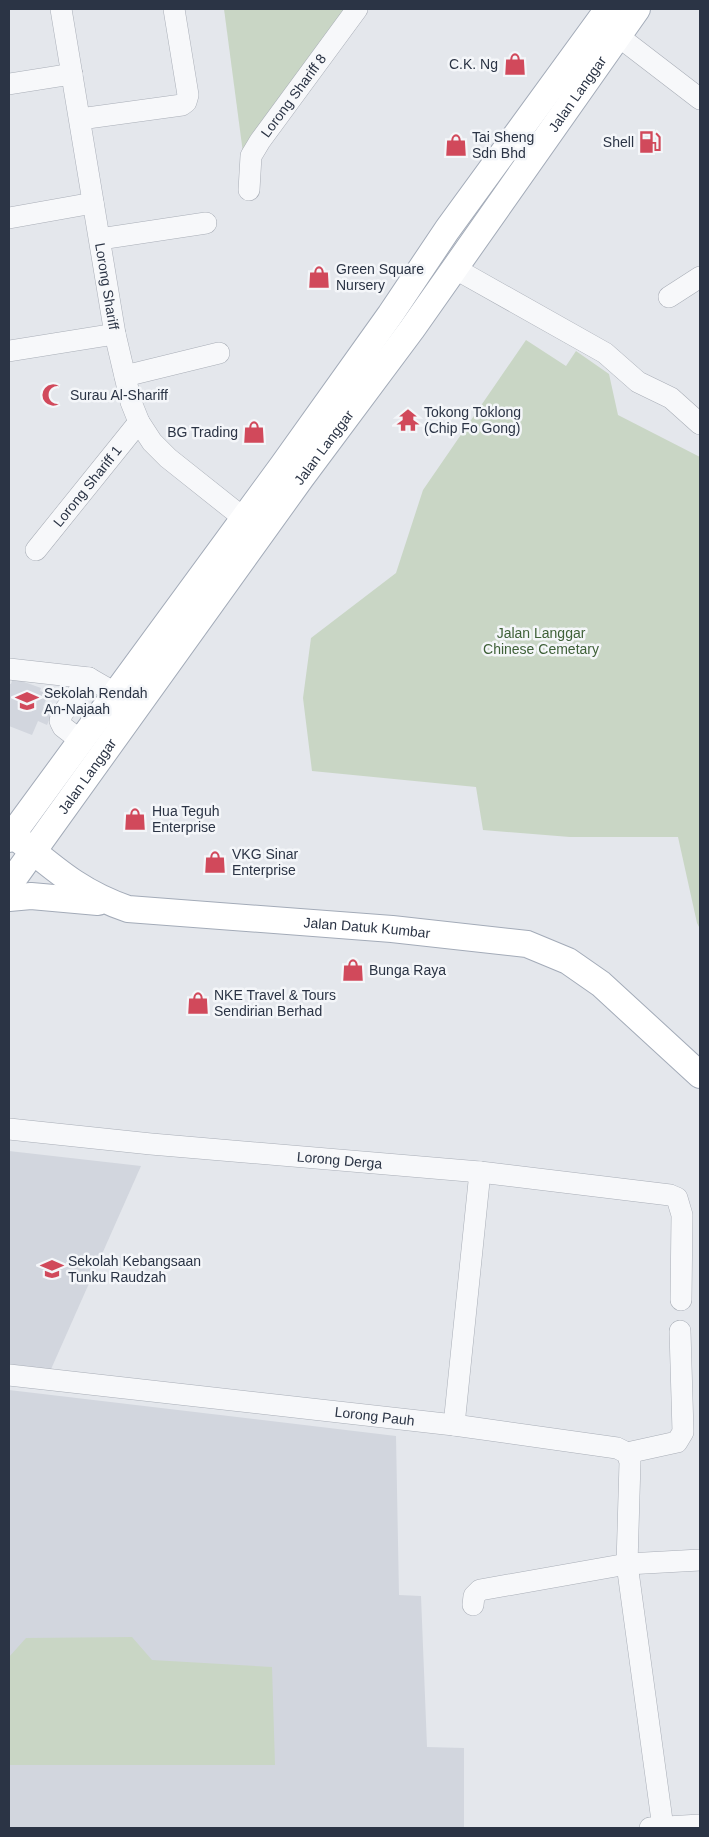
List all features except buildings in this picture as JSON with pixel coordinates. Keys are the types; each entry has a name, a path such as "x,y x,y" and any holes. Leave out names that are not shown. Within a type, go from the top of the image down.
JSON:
{"main road":[{"name":"Jalan Langgar","path":"9,884 252,525 447,230 608,9"},
{"name":"Jalan Langgar","path":"11,832 115,693 412,329 637,9"},
{"name":"Jalan Datuk Kumbar","path":"11,832 79,888 104,901 128,909 392,929 527,944 568,961 600,984 700,1074"},
{"path":"9,898 31,896 97,901 128,909"}],"street":[{"name":"Lorong Shariff","path":"61,9 115,334 124,376 139,422 152,442 168,458 252,525"},
{"path":"80,119 182,105 186,102 188,96 174,9"},
{"name":"Lorong Shariff 8","path":"249,190 251,156 357,9"},
{"path":"618,36 700,99"},
{"path":"9,84 72,74"},
{"path":"9,218 93,203"},
{"path":"100,239 206,223"},
{"path":"454,268 605,353 638,382 671,398 700,424"},
{"path":"669,297 700,277"},
{"path":"9,351 115,334"},
{"path":"124,376 218,353"},
{"name":"Lorong Shariff 1","path":"36,550 139,422"},
{"path":"9,669 89,678 115,693"},
{"path":"80,740 63,727 60,721 62,714 89,678"},
{"name":"Lorong Derga","path":"9,1129 150,1144 480,1172 670,1194 677,1198 682,1215 681,1300"},
{"path":"454,1425 480,1172"},
{"path":"663,1828 627,1564 630,1462 626,1453 677,1442 681,1438 683,1432 680,1331"},
{"name":"Lorong Pauh","path":"9,1375 454,1425 617,1448 626,1453"},
{"path":"473,1605 474,1596 480,1590 627,1564 700,1560"},
{"path":"650,1828 700,1825"}],"shaded area":[{"name":"Sekolah Rendah An-Najaah","path":"13,678 41,688 40,691 48,694 43,707 53,711 47,725 38,721 32,735 9,726 9,684 11,684"},
{"name":"Sekolah Kebangsaan Tunku Raudzah","path":"9,1151 141,1166 48,1376 9,1372"},
{"path":"9,1390 396,1436 399,1595 421,1596 427,1747 464,1748 464,1828 9,1828"}],"green space":[{"path":"224,9 350,9 243,153"},
{"name":"Jalan Langgar Chinese Cemetary","path":"526,340 566,366 576,351 609,374 618,415 700,457 700,929 697,923 678,837 570,837 483,830 476,787 312,771 303,698 311,638 396,573 423,490"},
{"path":"132,1637 152,1660 272,1667 275,1765 9,1765 9,1657 26,1638"}],"place":[{"name":"C.K. Ng","path":"515,64"},
{"name":"Shell","path":"650,142"},
{"name":"Tai Sheng Sdn Bhd","path":"456,145"},
{"name":"Green Square Nursery","path":"319,277"},
{"name":"Surau Al-Shariff","path":"53,395"},
{"name":"Tokong Toklong (Chip Fo Gong)","path":"408,420"},
{"name":"BG Trading","path":"254,432"},
{"name":"Sekolah Rendah An-Najaah","path":"27,701"},
{"name":"Hua Teguh Enterprise","path":"135,819"},
{"name":"VKG Sinar Enterprise","path":"215,862"},
{"name":"Bunga Raya","path":"353,970"},
{"name":"NKE Travel & Tours Sendirian Berhad","path":"198,1003"},
{"name":"Sekolah Kebangsaan Tunku Raudzah","path":"52,1269"}]}
